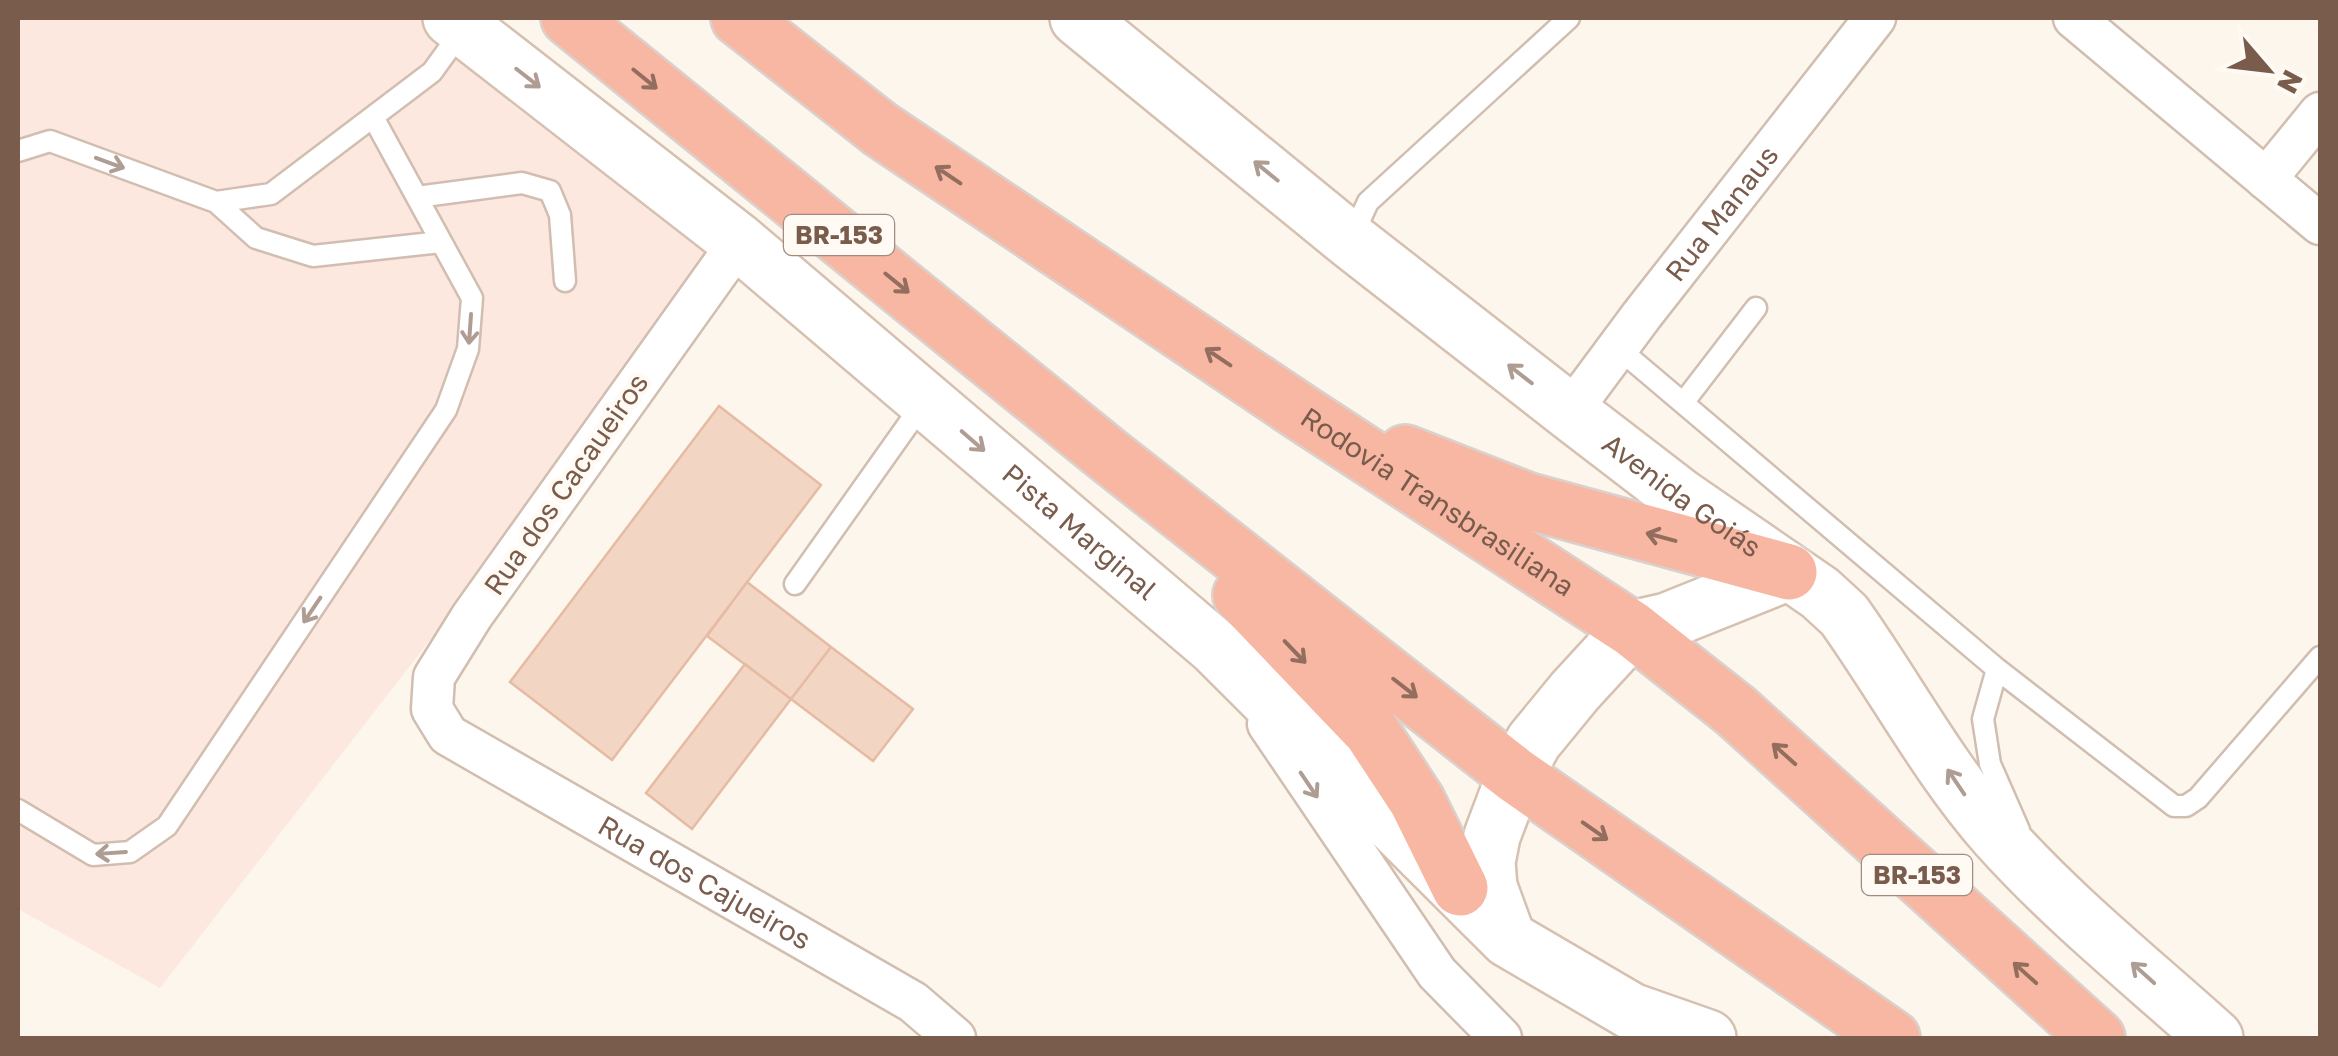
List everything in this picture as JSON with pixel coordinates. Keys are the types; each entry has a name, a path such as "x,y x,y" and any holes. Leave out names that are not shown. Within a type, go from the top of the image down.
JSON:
{"highway":[{"name":"BR-153","path":"568,18 1108,455 1515,774 1892,1038"},
{"name":"Rodovia Transbrasiliana","path":"739,18 880,129 1632,629 1736,712 2097,1038"},
{"path":"785,18 836,61 880,129"},
{"path":"1299,411 1528,501 1789,572"},
{"path":"1108,455 1371,731 1417,801 1460,888"}],"main road":[{"name":"Avenida Goiás","path":"1078,18 1350,241 1570,412 1682,498 1820,592 1844,616 1964,794 2042,882 2215,1038"},
{"name":"Pista Marginal","path":"457,23 738,242 1215,647 1508,939 1631,1011 1708,1038"},
{"path":"1508,939 1489,887 1487,862 1492,836 1515,774 1534,741 1632,629 1667,622 1789,572"}],"street":[{"name":"Rua Manaus","path":"1570,412 1874,18"},
{"path":"2074,18 2320,224"},
{"path":"2266,179 2320,114"},
{"name":"Rua dos Cacaueiros","path":"448,735 432,709 434,677 472,616 738,242"},
{"path":"1215,647 1437,973 1501,1038"},
{"name":"Rua dos Cajueiros","path":"448,735 913,1002 955,1038"}],"lane":[{"path":"1350,241 1368,202 1568,18"},
{"path":"216,202 271,194 432,72 457,23"},
{"path":"18,810 93,855 130,852 167,826 446,410 468,349 472,298 373,117"},
{"path":"18,151 50,142 216,202 256,238 313,256 441,242"},
{"path":"417,197 522,183 550,191 560,215 565,281"},
{"path":"1683,403 1756,308"},
{"path":"1618,348 1997,669 2174,806 2186,806 2198,798 2320,656"},
{"path":"795,584 925,400"},
{"path":"1997,669 1983,719 1990,764 2042,882"}],"shaded area":[{"path":"18,18 427,18 739,242 160,988 18,909"}],"building":[{"path":"719,406 821,485 612,760 510,682"},
{"path":"747,582 831,647 791,699 707,636"},
{"path":"831,647 913,709 873,761 791,699"},
{"path":"745,664 791,699 692,829 646,793"}]}
